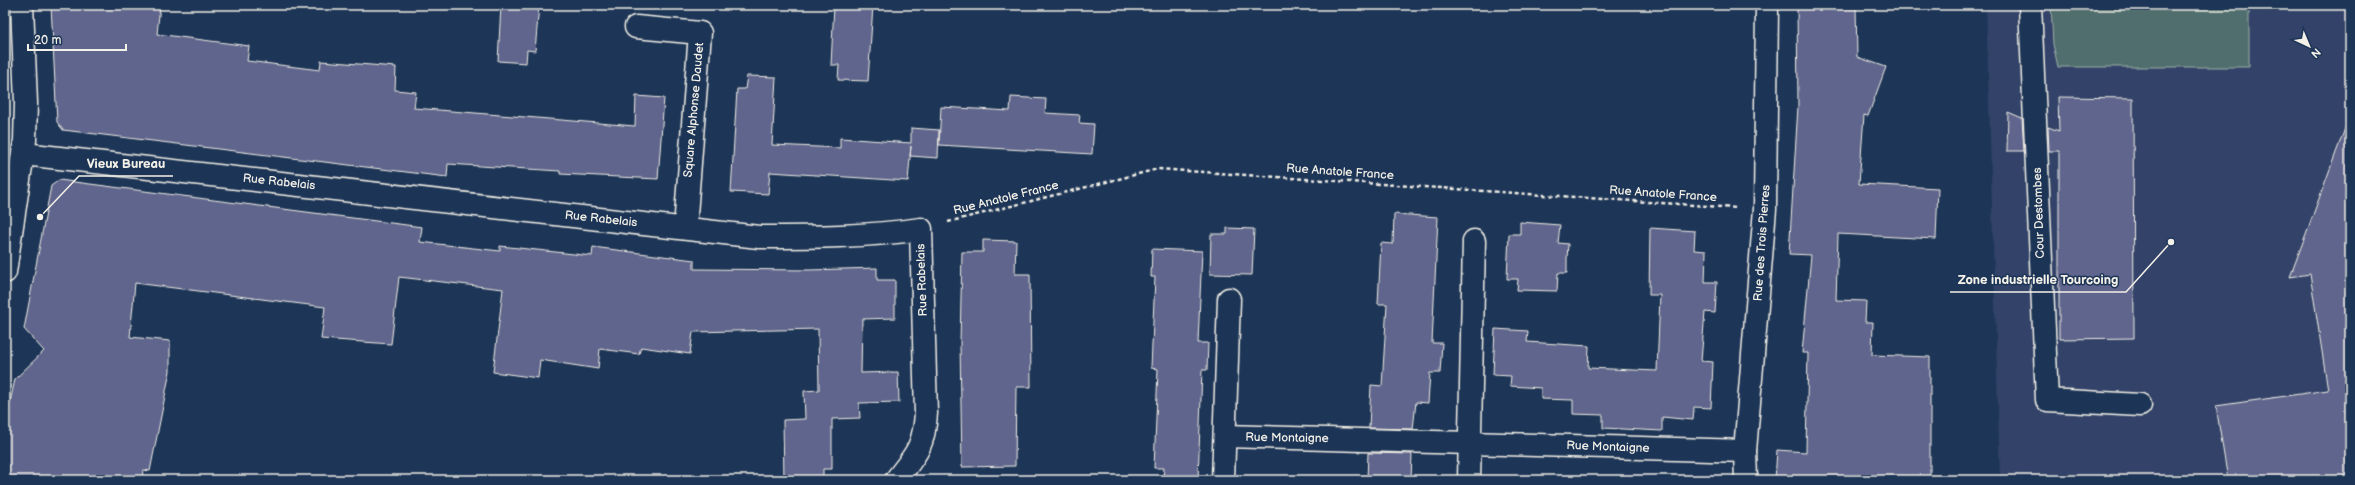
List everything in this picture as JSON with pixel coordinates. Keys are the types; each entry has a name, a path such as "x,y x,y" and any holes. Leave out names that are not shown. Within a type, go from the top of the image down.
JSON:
{"street":[{"path":"5,272 24,154 26,103 22,5"},
{"name":"Rue des Trois Pierres","path":"1746,480 1745,450 1766,210 1767,5"},
{"name":"Cour Destombes","path":"2030,5 2047,400 2140,405"},
{"name":"Square Alphonse Daudet","path":"636,27 700,33 685,228"},
{"name":"Rue Rabelais","path":"24,154 759,237 837,238 877,236 920,229 926,413 925,435 916,455 896,480"},
{"path":"1469,480 1474,241"},
{"path":"1223,480 1229,299"},
{"name":"Rue Montaigne","path":"1225,436 1745,450"}],"path":[{"name":"Rue Anatole France","path":"920,229 1158,168 1766,210"}],"shaded area":[{"path":"1986,5 2350,5 2350,480 2000,480"}],"green space":[{"path":"2051,5 2249,5 2249,67 2058,67 2053,44"}],"building":[{"path":"51,5 160,5 157,34 249,46 247,61 320,70 321,61 396,67 395,90 416,92 414,108 635,126 636,96 664,98 658,179 560,174 560,171 448,164 447,177 63,130 57,122"},
{"path":"501,5 539,5 535,51 527,50 526,63 498,61"},
{"path":"834,5 873,5 868,81 838,80 839,65 831,65"},
{"path":"1797,5 1852,5 1853,7 1856,7 1857,57 1886,67 1868,116 1864,115 1859,184 1938,188 1936,239 1838,234 1836,300 1866,301 1865,322 1873,322 1872,355 1930,357 1930,480 1775,480 1777,450 1806,452 1808,353 1802,353 1811,255 1789,254 1798,106"},
{"path":"747,76 776,77 772,145 840,148 840,138 911,143 911,128 939,130 938,158 910,156 908,181 770,172 768,194 731,192 737,89 745,89"},
{"path":"1011,97 1046,99 1045,113 1080,115 1079,123 1094,124 1092,154 939,145 941,107 1010,111"},
{"path":"2058,97 2133,98 2134,338 2059,339 2059,151 2049,151 2048,127 2059,131"},
{"path":"2008,112 2022,118 2024,151 2007,151"},
{"path":"2347,123 2350,124 2350,480 2228,480 2216,406 2328,390 2310,274 2290,277"},
{"path":"59,180 422,227 420,242 500,251 500,246 592,256 593,247 694,260 694,269 809,270 877,268 877,280 895,280 895,318 862,319 861,373 898,372 899,402 859,403 860,418 832,419 832,469 823,469 823,480 784,480 783,420 805,419 804,391 819,390 818,329 693,332 690,354 641,347 639,354 600,349 598,369 540,360 538,378 493,372 503,289 399,277 391,344 321,339 325,307 135,283 130,337 170,341 170,371 150,471 143,470 142,480 5,480 5,426 15,379 44,351 24,329 51,186"},
{"path":"1394,214 1438,217 1432,343 1442,343 1440,373 1430,373 1428,403 1416,402 1413,429 1369,428 1371,385 1382,386 1387,304 1378,304 1381,243 1393,244"},
{"path":"1520,222 1560,225 1558,243 1568,244 1567,273 1558,273 1557,291 1517,290 1518,279 1507,279 1509,234 1520,234"},
{"path":"1227,228 1254,229 1252,275 1210,274 1211,234 1227,234"},
{"path":"1650,228 1695,231 1694,250 1706,251 1705,282 1717,282 1715,313 1705,312 1701,361 1713,362 1711,408 1694,407 1693,420 1662,417 1662,431 1603,428 1603,415 1573,414 1573,400 1541,399 1541,388 1510,386 1511,376 1493,375 1495,329 1528,331 1527,342 1589,346 1588,368 1657,371 1660,295 1649,295"},
{"path":"983,240 1016,241 1015,274 1030,274 1031,387 1016,387 1015,466 962,467 960,343 962,252 983,252"},
{"path":"1152,249 1202,251 1198,343 1208,343 1207,370 1202,370 1198,480 1163,480 1164,468 1154,468 1158,369 1151,368 1155,277 1151,277"},
{"path":"1368,453 1412,454 1411,480 1367,480"}],"place":[{"name":"Vieux Bureau","path":"40,217"},
{"name":"Zone industrielle Tourcoing","path":"2171,242"}]}
